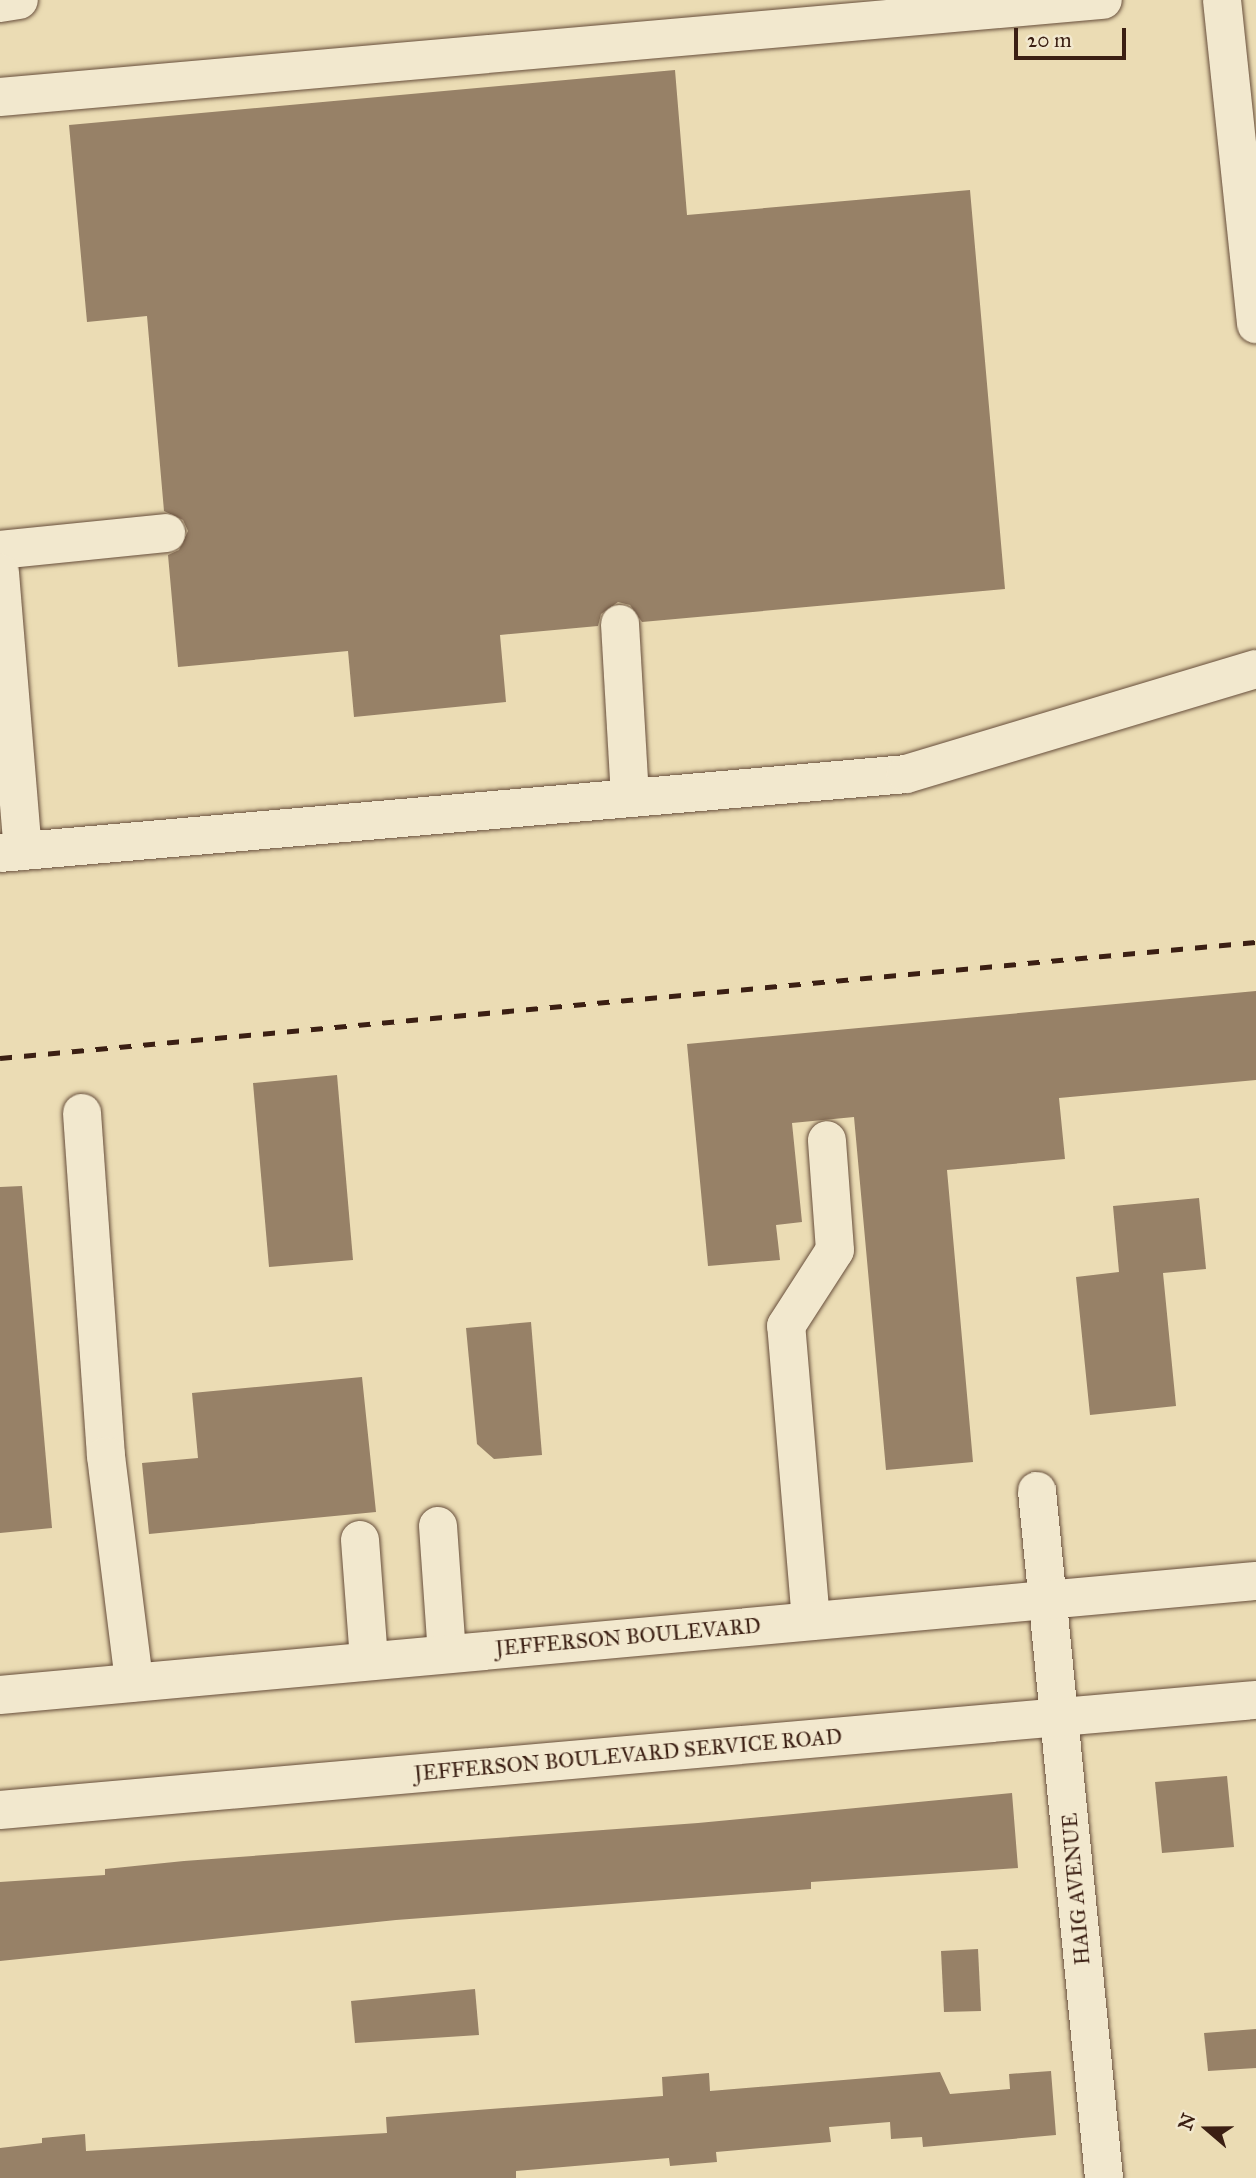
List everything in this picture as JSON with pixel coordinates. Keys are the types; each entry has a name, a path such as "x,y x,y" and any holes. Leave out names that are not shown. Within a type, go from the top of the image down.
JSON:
{"street":[{"path":"0,3 19,0"},
{"path":"0,97 1103,0"},
{"path":"1222,0 1256,324"},
{"path":"0,550 166,533"},
{"path":"0,573 11,852 906,774 1256,669"},
{"path":"620,624 630,798"},
{"path":"82,1113 106,1456 134,1682"},
{"path":"811,1621 786,1326 835,1250 827,1140"},
{"name":"HAIG AVENUE","path":"1037,1491 1104,2178"},
{"path":"438,1526 447,1654"},
{"path":"360,1540 369,1661"},
{"name":"JEFFERSON BOULEVARD","path":"0,1695 1256,1581"},
{"name":"JEFFERSON BOULEVARD SERVICE ROAD","path":"0,1810 1256,1700"}],"building":[{"path":"675,70 687,215 970,190 1005,589 642,622 630,605 618,602 601,614 598,626 500,635 506,702 354,717 348,651 178,667 168,555 179,550 188,531 183,520 164,511 147,316 87,322 69,125"},
{"path":"1256,991 1256,1080 1059,1098 1065,1159 947,1170 973,1462 886,1470 854,1117 792,1123 802,1222 776,1225 780,1260 708,1266 687,1044"},
{"path":"337,1075 353,1260 269,1267 253,1083"},
{"path":"22,1186 52,1528 0,1533 0,1187"},
{"path":"1199,1198 1206,1269 1163,1273 1176,1406 1090,1415 1076,1277 1119,1272 1113,1206"},
{"path":"531,1322 542,1455 494,1459 477,1444 466,1328"},
{"path":"362,1377 376,1512 149,1534 142,1463 198,1458 192,1393"},
{"path":"1227,1776 1234,1847 1162,1853 1155,1782"},
{"path":"1012,1793 1018,1868 811,1882 811,1889 396,1920 0,1961 0,1882 105,1875 105,1869 184,1861 698,1823"},
{"path":"978,1949 981,2011 944,2012 941,1951"},
{"path":"475,1989 479,2035 355,2043 351,2001"},
{"path":"1256,2029 1256,2068 1208,2071 1204,2033"},
{"path":"1051,2071 1056,2135 923,2147 922,2137 891,2139 890,2122 829,2127 831,2142 716,2152 717,2162 670,2166 669,2158 516,2171 516,2178 0,2178 0,2148 42,2143 42,2138 85,2134 86,2151 387,2133 386,2117 663,2096 662,2077 709,2073 710,2091 940,2072 950,2094 1010,2089 1009,2074"}],"railway":[{"path":"0,1058 1256,942"}]}
